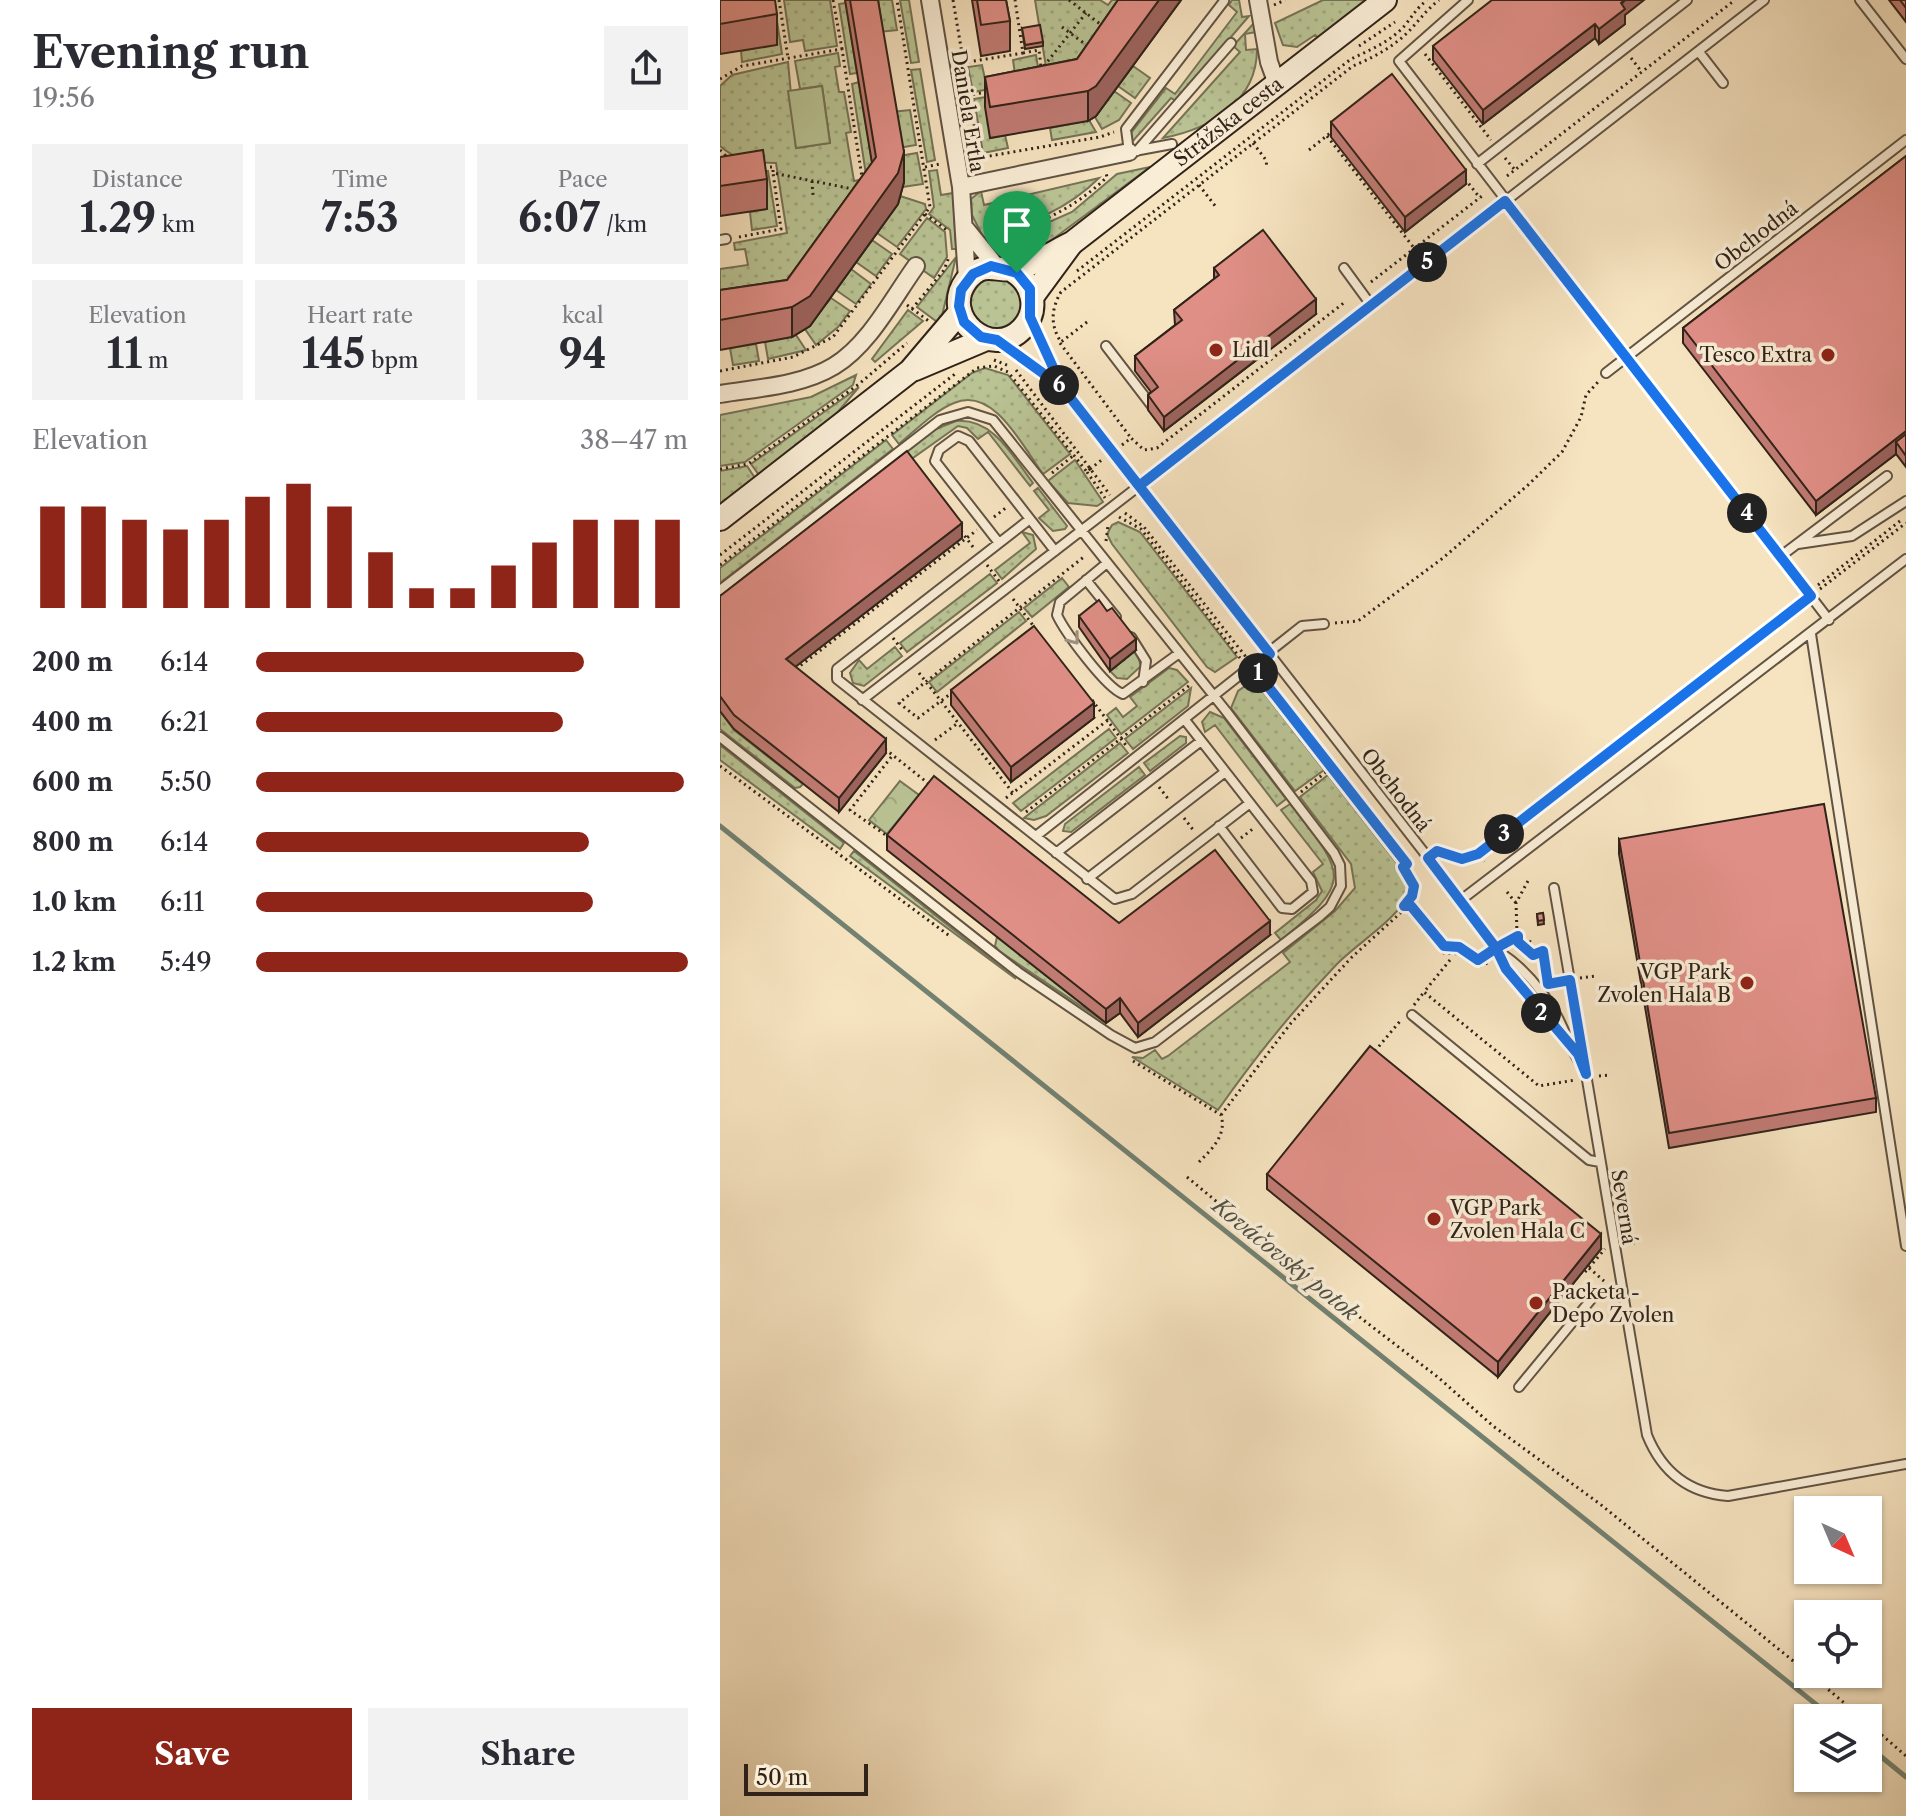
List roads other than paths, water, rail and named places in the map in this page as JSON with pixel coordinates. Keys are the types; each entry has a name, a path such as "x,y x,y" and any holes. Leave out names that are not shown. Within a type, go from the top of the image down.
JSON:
{"street":[{"name":"Daniela Ertla","path":"930,0 961,187 967,280"},
{"name":"Strážska cesta","path":"720,519 910,371 960,312 960,295 967,280 980,270 1004,268 1072,243 1385,0"},
{"path":"1264,4 1269,62 1277,84"},
{"path":"961,187 1133,151"},
{"path":"966,229 1004,268 1026,282 1037,306"},
{"name":"Strážska cesta","path":"910,371 992,339 1015,334 1037,306 1072,243"},
{"path":"720,394 804,378 834,366 859,344 916,266"},
{"path":"960,312 972,331 992,339"}],"lane":[{"path":"1468,0 1399,61 1829,620"},
{"path":"1477,164 1687,0"},
{"path":"862,700 1764,0"},
{"path":"1860,0 1906,59"},
{"path":"1133,151 1126,129 1224,1"},
{"path":"1133,151 1231,43"},
{"path":"1699,52 1723,83"},
{"name":"Obchodná","path":"1606,373 1906,140"},
{"path":"1133,151 1172,144"},
{"path":"1344,268 1371,305"},
{"name":"Obchodná","path":"1037,306 1062,387"},
{"name":"Obchodná","path":"992,339 1062,387 1461,900"},
{"path":"1106,346 1152,406"},
{"path":"720,590 928,428 955,413 968,412 993,420 1082,529 1334,853 1340,865 1341,886 1330,907 1320,916 1144,1047 1126,1045 1018,972 720,737"},
{"path":"999,543 935,461 937,452 955,437 967,438 1055,551"},
{"path":"1781,556 1887,476"},
{"path":"1797,544 1852,536 1906,501"},
{"path":"1030,519 837,669 837,679 1109,897 1126,898 1250,803"},
{"path":"1461,900 1906,559"},
{"path":"1107,563 1060,602 1060,621 1116,692 1127,694 1178,654"},
{"path":"1086,580 1144,654 1147,670 1142,682"},
{"path":"1036,836 1302,626 1324,624"},
{"path":"1811,634 1906,1246"},
{"path":"1185,720 1313,885 1310,896 1292,909 1279,905 1219,826"},
{"path":"1056,853 1201,741"},
{"path":"1087,879 1225,772"},
{"path":"1554,888 1586,1076"},
{"name":"Severná","path":"1461,900 1499,951 1506,969 1567,1040 1586,1076 1647,1435 1655,1455 1681,1482 1711,1495 1728,1496 1906,1464"},
{"path":"1412,1015 1589,1160 1600,1162"},
{"path":"1519,1387 1586,1305 1605,1291 1621,1288"}],"waterway":[{"name":"Kováčovský potok","path":"720,826 1816,1704"},
{"name":"Kováčovský potok","path":"1882,1757 1906,1777"}],"place":[{"name":"Lidl","path":"1216,350"},
{"name":"Tesco Extra","path":"1828,355"},
{"name":"VGP Park Zvolen Hala B","path":"1747,983"},
{"name":"VGP Park Zvolen Hala C","path":"1434,1219"},
{"name":"Packeta - Depo Zvolen","path":"1536,1303"}]}
